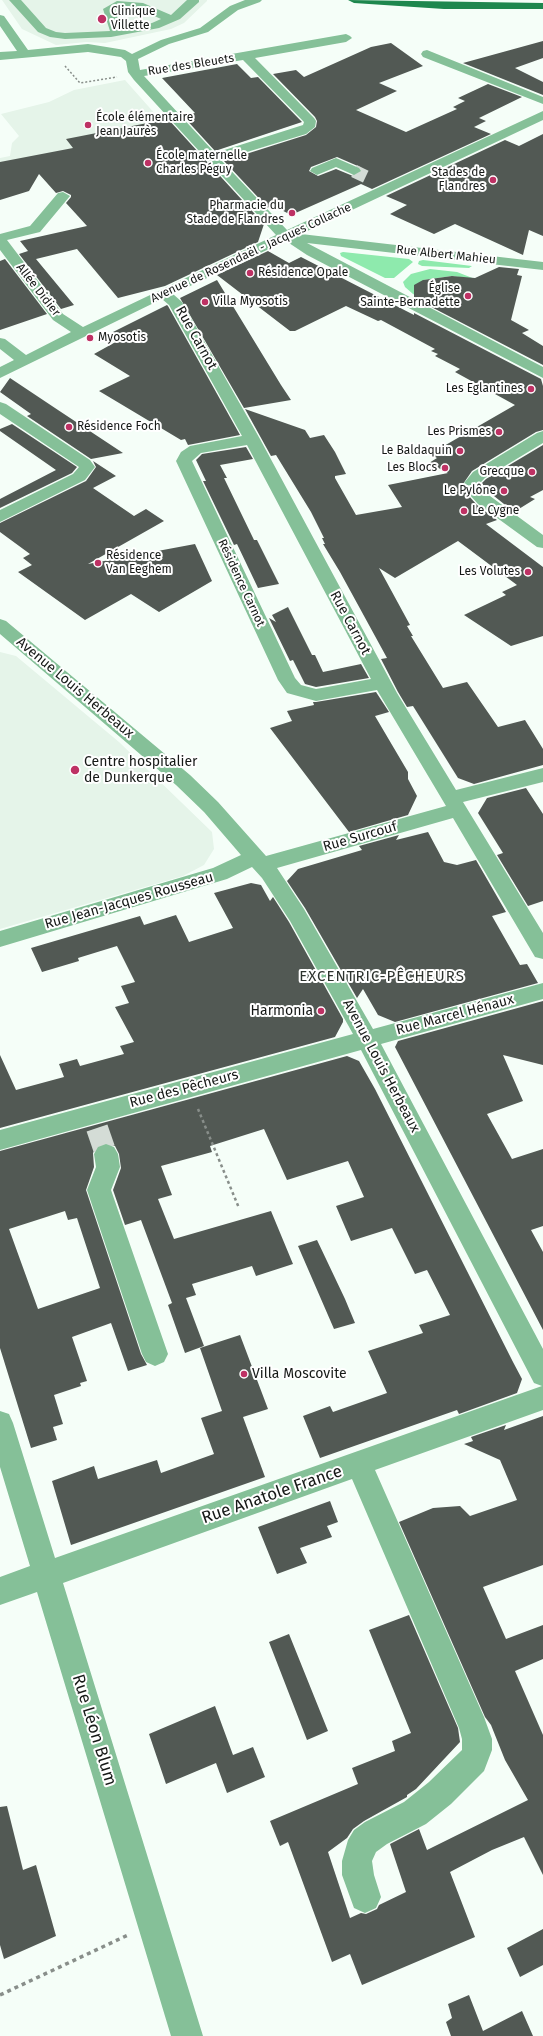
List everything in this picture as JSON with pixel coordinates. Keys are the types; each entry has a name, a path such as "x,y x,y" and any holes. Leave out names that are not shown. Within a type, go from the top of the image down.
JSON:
{"main road":[{"path":"354,0 444,6 543,6"},
{"path":"469,0 532,0"}],"street":[{"path":"16,0 42,30 54,35 65,36 117,33 148,27 171,20 193,0"},
{"path":"0,56 53,50 95,48 126,55 140,55 165,42 204,30 234,8 256,0"},
{"path":"126,55 153,40 193,30 202,23 220,3"},
{"path":"117,33 109,9 139,5 171,20"},
{"path":"0,18 24,53"},
{"path":"138,19 148,27"},
{"path":"65,36 70,49"},
{"name":"Rue des Bleuets","path":"136,74 346,38"},
{"path":"427,54 542,100"},
{"path":"126,55 136,74 271,224 286,236 312,252 543,373"},
{"name":"Rue des Bleuets","path":"212,158 302,131 310,125 308,118 246,56"},
{"name":"Avenue de Rosendaël - Jacques Collache","path":"502,135 522,111 542,100"},
{"name":"Avenue de Rosendaël - Jacques Collache","path":"0,373 163,293 390,188 543,115"},
{"path":"317,171 336,162 354,171"},
{"path":"370,179 390,188"},
{"name":"Allée Didier","path":"63,196 35,229 0,240 58,317 82,333"},
{"name":"Rue Albert Mahieu","path":"327,217 325,224 328,233 334,238 350,244"},
{"name":"Rue Albert Mahieu","path":"286,236 543,266"},
{"name":"Rue Carnot","path":"163,293 175,302 252,439 382,683 543,951"},
{"path":"0,342 25,361"},
{"path":"0,407 84,463 87,468 79,477 0,517"},
{"path":"543,436 480,475 472,483 475,491 484,500 543,543"},
{"name":"Résidence Carnot","path":"252,439 196,450 187,455 184,461 287,680 294,689 316,695 382,683"},
{"name":"Avenue Louis Herbeaux","path":"2,630 164,763 211,807 259,861 297,914 367,1039 543,1375"},
{"name":"Rue Surcouf","path":"259,861 454,804 543,775"},
{"name":"Rue Jean-Jacques Rousseau","path":"0,939 220,874 259,861"},
{"name":"Rue Marcel Hénaux","path":"367,1039 543,991"},
{"name":"Rue des Pêcheurs","path":"0,1140 95,1121 189,1088 367,1039"},
{"path":"106,1154 108,1165 99,1190 155,1354"},
{"name":"Rue Anatole France","path":"0,1591 543,1398"},
{"name":"Rue Léon Blum","path":"0,1423 187,2036"},
{"path":"359,1464 474,1727 477,1739 477,1750 473,1760 440,1793 415,1813 376,1833 365,1841 359,1851 357,1861 358,1875 365,1898"}],"path":[{"path":"53,50 80,82 136,74"},
{"path":"189,1088 239,1208"},
{"path":"0,1995 153,1924"}],"shaded area":[{"name":"Clinique Villette","path":"2,0 207,1 184,23 171,29 105,43 86,42 56,45 22,29"},
{"name":"École élémentaire Jean Jaurès","path":"125,80 203,168 71,195 64,186 109,177 0,172 0,158 10,156 12,143 19,136 1,114 49,102 74,90"},
{"name":"Centre hospitalier de Dunkerque","path":"0,652 16,656 119,742 212,832 214,849 204,865 183,876 0,929"}],"green space":[{"path":"343,252 409,259 413,262 394,278 385,278 341,256 340,253"},
{"path":"423,260 472,266 469,268 422,266 418,264 419,261"},
{"path":"430,269 457,272 475,279 452,276 423,280 430,303 413,294 405,287 403,282 411,274"}],"building":[{"path":"543,41 543,58 515,68 543,82 543,95 463,63"},
{"path":"391,43 423,66 379,83 397,91 356,110 406,132 457,109 453,107 465,101 458,98 488,84 522,97 479,118 486,121 474,127 491,134 372,189 361,184 291,215 270,204 268,208 224,161 306,135 316,127 317,121 315,117 273,74 296,70 304,77 371,47","holes":["337,157 360,167 362,171 353,176 336,169 318,176 309,171 311,167"]},
{"path":"237,64 251,78 258,77 302,122 215,151 183,116 195,113 162,78"},
{"path":"168,119 264,224 258,242 165,286 118,298 77,249 36,259 74,305 61,309 19,254 28,251 20,241 87,226 66,203 71,195 63,191 56,193 39,174 29,191 0,200 0,162 73,148 66,139"},
{"name":"Stades de Flandres","path":"543,134 543,236 529,230 523,255 455,224 434,234 390,214 407,205 386,196 505,140 519,146"},
{"path":"268,251 289,263 301,257 414,315 414,313 541,379 543,386 543,430 536,432 472,471 463,484 468,495 477,505 497,520 486,524 543,567 543,636 511,646 464,615 506,595 502,592 517,585 458,541 395,578 379,568 410,625 407,626 413,636 411,636 443,688 467,682 498,727 525,720 543,749 543,765 474,784 458,778 413,706 407,707 398,692 381,659 387,658 323,544 325,544 322,538 324,538 311,512 276,455 271,456 245,409 305,430 310,438 324,435 335,452 346,474 335,476 335,478 356,515 402,507 388,485 448,473 429,463 437,458 430,454 515,405 455,372 460,369 435,356 438,354 431,351 435,349 381,320 378,321 346,306 295,331 290,331 217,275"},
{"path":"5,259 47,314 0,330 0,261"},
{"path":"499,267 519,269 517,275 522,276 511,320 529,330 522,333 543,346 543,365 414,298 414,285 423,280 452,276 475,278"},
{"path":"217,280 291,400 244,408 180,298"},
{"path":"167,305 240,435 188,445 185,439 181,440 99,391 130,376 94,354 121,339 111,333"},
{"name":"Résidence Foch","path":"10,378 123,453 91,459 27,416 31,414 0,392"},
{"path":"12,424 77,467 72,473 0,508 0,499 56,470 0,431 0,429"},
{"path":"543,445 543,490 530,497 535,499 514,512 484,488 482,483 486,479"},
{"path":"246,447 253,459 220,465 227,478 224,478 254,540 257,540 279,584 258,588 237,544 234,545 203,481 206,481 196,460 202,454"},
{"path":"93,461 116,476 93,488 134,516 146,509 164,521 88,564 195,544 212,581 159,612 131,594 85,620 18,572 32,565 23,558 30,554 0,532 0,523 86,481 96,467"},
{"path":"288,607 312,655 315,655 323,672 361,664 369,678 316,687 305,684 293,660 290,661 269,618 276,622 272,615"},
{"path":"376,692 389,712 375,716 408,772 408,779 417,796 408,815 349,832 270,728 292,721 287,711 314,705 313,702"},
{"path":"526,788 543,814 543,901 528,906 497,855 503,853 478,813 487,798"},
{"path":"428,832 444,862 457,865 476,860 506,912 492,916 520,965 527,964 538,983 395,1022 378,1015 363,989 357,998 305,908 287,881 298,869 362,850 359,846 399,835 396,840"},
{"path":"251,883 261,885 270,901 273,897 289,922 343,1019 343,1022 335,1037 0,1128 0,1055 16,1090 64,1077 59,1064 77,1059 80,1066 124,1054 120,1046 134,1042 115,1007 129,1003 121,986 135,982 117,946 78,958 79,961 42,972 31,948 140,916 144,925 176,915 189,942 233,928 214,893"},
{"path":"543,1001 543,1065 503,1055 523,1101 487,1114 512,1159 543,1149 543,1226 531,1230 543,1252 543,1330 395,1047 398,1041"},
{"path":"347,1056 359,1061 375,1089 522,1379 517,1393 459,1414 457,1410 320,1458 303,1416 330,1406 333,1412 387,1393 368,1351 423,1333 419,1325 450,1315 427,1270 415,1274 392,1228 351,1241 336,1206 364,1197 348,1161 287,1180 264,1129 210,1146 212,1152 161,1166 172,1195 158,1199 174,1239 271,1211 293,1264 256,1276 252,1266 192,1284 196,1295 186,1298 204,1346 185,1353 168,1305 172,1303 141,1220 125,1225 113,1190 121,1168 119,1154 115,1146 105,1143 97,1146 93,1153 94,1167 86,1190 141,1354 147,1365 128,1371 111,1323 72,1337 87,1381 80,1383 81,1386 54,1395 63,1424 53,1427 57,1440 31,1448 0,1348 0,1151","holes":["65,1211 68,1220 77,1218 100,1288 38,1309 9,1229"]},
{"path":"317,1240 355,1323 334,1329 298,1246"},
{"path":"240,1335 268,1409 243,1417 265,1477 71,1545 52,1481 94,1466 98,1479 157,1460 161,1473 214,1454 201,1418 222,1411 200,1348"},
{"path":"543,1416 543,1565 483,1587 506,1639 543,1625 543,1659 515,1671 543,1735 543,1875 524,1837 492,1850 450,1872 475,1937 362,1985 350,1954 332,1962 288,1842 280,1846 270,1821 358,1784 352,1768 395,1751 392,1741 411,1733 369,1630 409,1615 458,1728 460,1742 416,1789 407,1795 407,1797 364,1821 353,1829 347,1838 328,1852 350,1918 361,1913 366,1914 377,1909 379,1905 406,1892 390,1844 419,1829 427,1850 528,1800 505,1760 491,1725 485,1717 399,1522 433,1508 460,1506 470,1516 517,1500 500,1460 464,1444 473,1441 471,1437 506,1425 504,1430"},
{"path":"330,1501 338,1522 327,1526 332,1537 300,1548 307,1563 277,1574 258,1527"},
{"path":"289,1634 328,1731 307,1740 269,1642"},
{"path":"215,1706 233,1755 253,1747 265,1777 227,1793 216,1763 166,1784 149,1734"},
{"path":"7,1806 23,1870 36,1865 56,1936 4,1959 0,1945 0,1807"},
{"path":"543,1929 543,1965 520,1977 507,1948"},
{"path":"469,1995 483,2031 522,2011 533,2036 451,2036 446,2022 452,2018 448,2004"}],"tunnel":[{"path":"354,171 371,179"},
{"path":"97,1128 106,1154"}],"place":[{"name":"Clinique Villette","path":"102,19"},
{"name":"École élémentaire Jean Jaurès","path":"88,125"},
{"name":"École maternelle Charles Péguy","path":"148,163"},
{"name":"Stades de Flandres","path":"493,180"},
{"name":"Pharmacie du Stade de Flandres","path":"292,213"},
{"name":"Résidence Opale","path":"250,273"},
{"name":"Église Sainte-Bernadette","path":"468,296"},
{"name":"Villa Myosotis","path":"205,302"},
{"name":"Myosotis","path":"90,338"},
{"name":"Les Eglantines","path":"531,389"},
{"name":"Résidence Foch","path":"69,427"},
{"name":"Les Prismes","path":"499,432"},
{"name":"Le Baldaquin","path":"460,451"},
{"name":"Les Blocs","path":"445,468"},
{"name":"Grecque","path":"532,472"},
{"name":"Le Pylône","path":"504,491"},
{"name":"Le Cygne","path":"464,511"},
{"name":"Résidence Van Eeghem","path":"98,563"},
{"name":"Les Volutes","path":"528,572"},
{"name":"Centre hospitalier de Dunkerque","path":"75,770"},
{"name":"Harmonia","path":"321,1011"},
{"name":"Villa Moscovite","path":"244,1374"}],"district":[{"name":"EXCENTRIC-PÊCHEURS","path":"382,977"}]}
